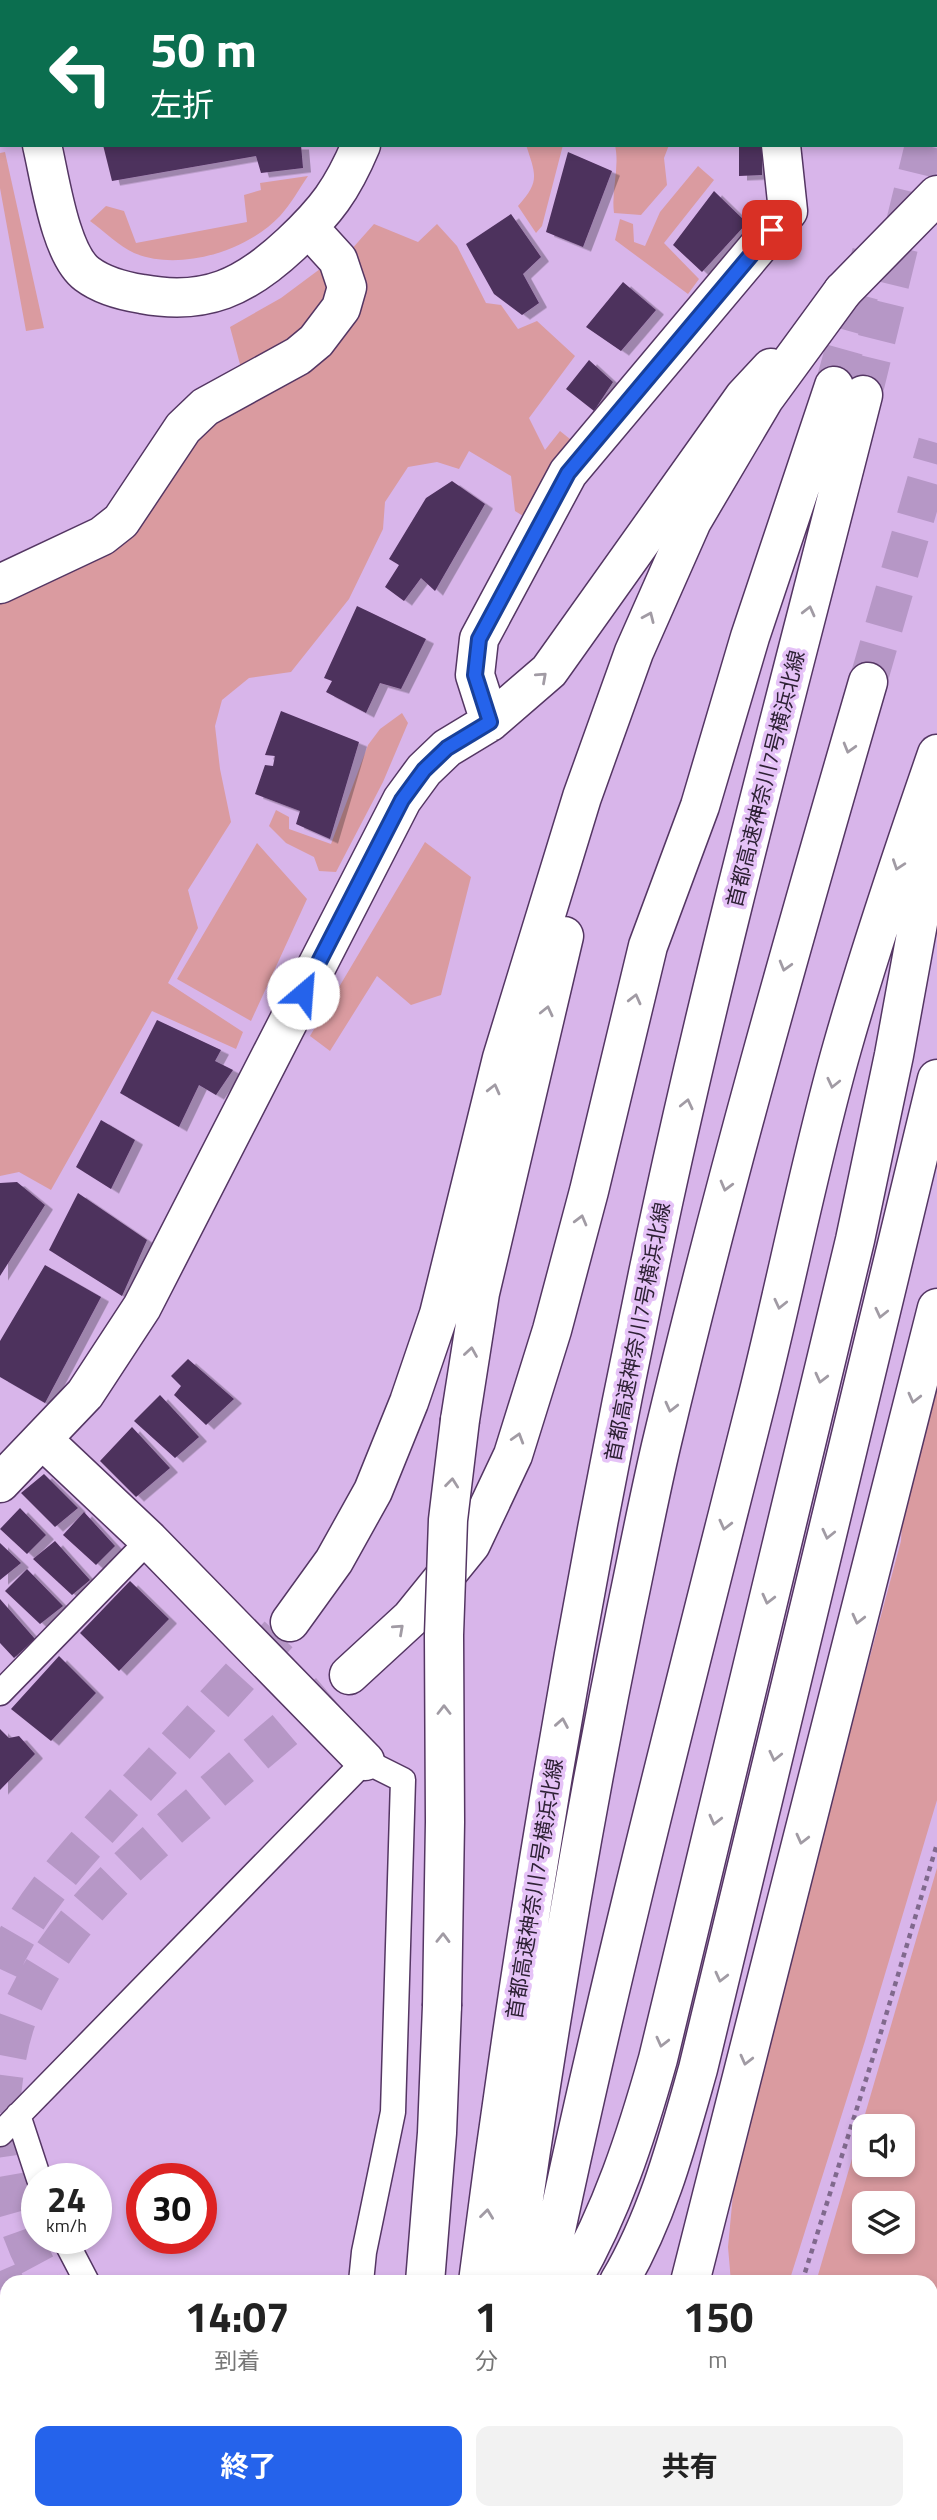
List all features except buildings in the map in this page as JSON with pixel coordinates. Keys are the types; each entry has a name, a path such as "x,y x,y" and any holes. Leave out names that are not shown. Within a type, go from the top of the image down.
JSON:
{"main road":[{"path":"42,147 67,247 86,274 119,290 185,299 220,291 242,282 264,268 330,205 360,147"},
{"path":"490,722 475,675 479,639 568,473 788,211 781,147"},
{"path":"0,1483 85,1394 142,1307 402,800 424,770 447,748 490,722 549,671 744,397 937,195"},
{"path":"0,584 102,536 121,521 183,428 205,407 298,356 316,341 341,309 347,287 338,260 308,228"},
{"path":"290,1622 334,1561 373,1491 409,1402 439,1314 502,1058 582,797 634,652 692,521 764,399 843,291"},
{"name":"首都高速神奈川7号横浜北線","path":"349,1675 411,1618 471,1544 513,1455 552,1330 586,1203 648,946 700,806 750,637 849,391 664,1202 598,1530 568,1688 527,1933 479,2275"},
{"path":"426,2275 437,2133 442,2006 444,1636 448,1520 460,1420 483,1280 587,834 634,652"},
{"name":"首都高速神奈川7号横浜北線","path":"513,2275 549,2031 608,1701 660,1450 718,1214 776,999 868,682"},
{"path":"547,2275 663,1767 755,1408 840,1052 885,903 937,754"},
{"path":"575,2275 613,2200 636,2138 658,2059 855,1240 894,1055 937,819"},
{"path":"623,2275 650,2221 671,2164 698,2069 937,1079"},
{"path":"692,2275 937,1308"},
{"path":"43,1440 149,1540 365,1761"}],"lane":[{"path":"0,1693 149,1540"},
{"path":"0,2134 365,1761 403,1780 393,2112 362,2275"},
{"path":"18,2115 34,2163"},
{"path":"72,2254 83,2275"}],"path":[{"path":"805,2275 937,1844"}],"shaded area":[{"path":"527,147 562,147 542,226 536,233 518,206 533,184 532,164"},
{"path":"615,147 668,147 664,158 667,185 641,215 614,213"},
{"path":"5,152 44,328 26,331 0,188 0,153"},
{"path":"698,166 714,180 664,243 699,279 688,294 615,240 620,219 633,224 634,242 645,246 660,212"},
{"path":"308,176 280,216 266,228 250,239 212,255 171,260 134,253 90,221 106,206 124,211 136,243 247,222 244,195 261,190 260,183"},
{"path":"374,224 418,242 437,224 457,246 486,303 501,305 518,329 537,321 575,356 529,418 545,450 560,431 575,443 528,519 515,511 511,476 469,451 459,469 437,462 408,467 385,502 383,529 349,599 291,672 249,678 222,700 215,726 220,769 231,822 188,890 198,928 168,983 243,1032 236,1049 152,1011 51,1190 19,1172 0,1176 0,598 198,435 326,349 350,251"},
{"path":"324,266 331,290 304,334 241,368 230,327 281,298"},
{"path":"402,713 408,723 383,782 336,872 319,871 314,857 286,843 269,826 276,810 289,817 289,829 331,844 368,745 380,729"},
{"path":"425,842 471,877 441,995 411,1005 377,976 330,1051 310,1036"},
{"path":"257,843 307,899 251,1021 177,979"},
{"path":"937,1334 937,1800 791,2275 730,2275 728,2247 737,2152 901,1541 904,1487"},
{"path":"937,1868 937,2275 818,2275 852,2159 852,2177 915,2177 915,2114 865,2114"}],"tunnel":[{"path":"863,395 924,147"},
{"path":"834,386 871,253"},
{"path":"868,682 937,443"},
{"path":"0,1969 28,1918 61,1873 290,1622"},
{"path":"0,2113 9,2047 16,2022 38,1977 80,1918 156,1840 349,1675"},
{"path":"0,2119 13,2204 26,2244 42,2275"},
{"path":"0,2271 2,2275"}],"route":[{"path":"303,993 402,800 424,770 447,748 490,722 475,675 479,639 568,473 772,230"}]}
